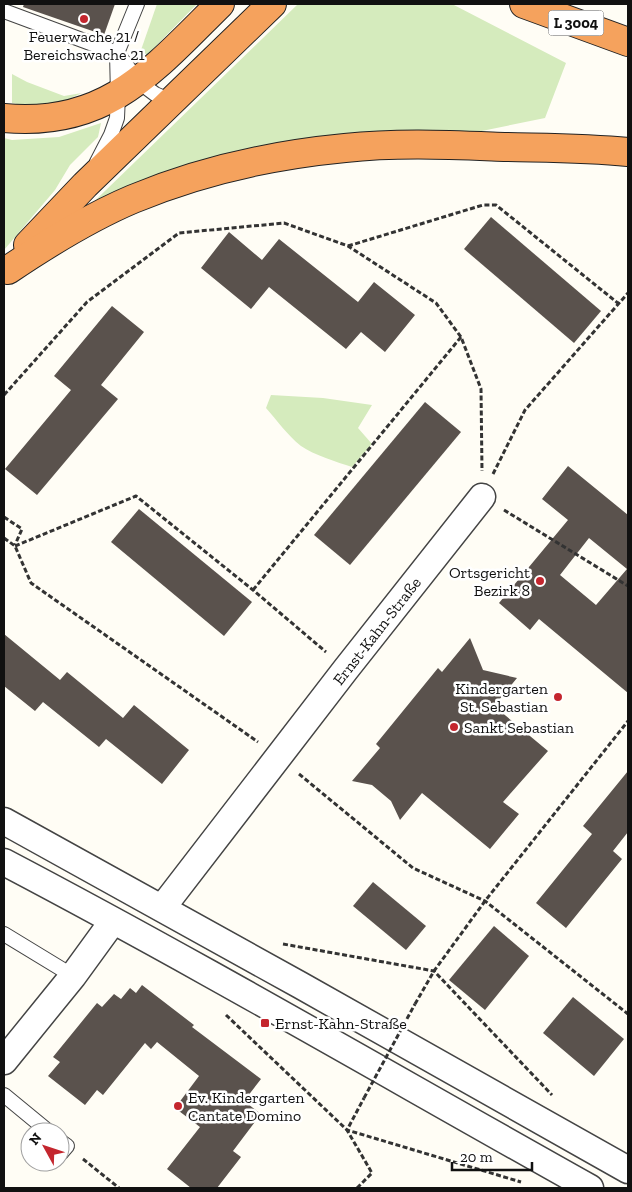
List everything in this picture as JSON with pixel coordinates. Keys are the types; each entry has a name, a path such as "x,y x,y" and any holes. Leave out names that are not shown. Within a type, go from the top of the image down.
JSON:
{"highway":[{"path":"4,118 19,120 44,119 71,114 98,105 128,88 158,66 220,4"},
{"path":"6,273 36,235 85,185 272,4"},
{"name":"L 3004","path":"524,4 628,42"},
{"path":"6,273 49,243 131,200 214,171 261,160 346,148 398,145 492,146 628,152"}],"street":[{"name":"Ernst-Kahn-Straße","path":"162,908 285,763 346,669 482,497"},
{"path":"4,821 628,1170"},
{"path":"4,862 284,1015 590,1188"},
{"path":"4,1061 73,976 113,921"}],"lane":[{"path":"85,185 111,135 128,88 117,53 137,4"},
{"path":"4,11 117,53"},
{"path":"117,53 128,88"},
{"path":"128,88 155,94 171,101"},
{"path":"4,934 73,976"},
{"path":"4,1095 37,1122"}],"path":[{"path":"348,246 483,205 496,205 618,304"},
{"path":"4,395 87,302 179,233 284,223 348,246 436,303 461,337 481,389 482,497"},
{"path":"482,497 525,410 628,293"},
{"path":"253,590 461,337"},
{"path":"15,546 136,496 253,590 346,669"},
{"path":"482,497 628,586"},
{"path":"4,518 22,529 15,546"},
{"path":"4,538 15,546 31,583 285,763 413,868 485,901 628,1014"},
{"path":"347,1130 434,971 485,901 628,722"},
{"path":"278,942 434,971 558,1101"},
{"path":"222,1011 347,1130 372,1173 357,1188"},
{"path":"347,1130 523,1183"},
{"path":"70,1152 119,1188"}],"green space":[{"path":"157,4 197,4 147,55 141,50"},
{"path":"298,4 452,4 566,63 545,118 472,133 340,135 244,149 155,181 74,221"},
{"path":"12,74 27,82 64,96 82,93 62,102 31,107 12,103"},
{"path":"101,123 98,137 70,165 55,190 4,250 4,138 12,140 59,137"},
{"path":"271,395 323,398 372,405 358,428 372,444 352,467 312,452 296,442 266,408"}],"building":[{"name":"Feuerwache 21 / Bereichswache 21","path":"24,4 115,4 104,35 23,7"},
{"path":"491,217 601,311 574,343 464,249"},
{"path":"229,232 262,260 279,239 358,302 374,282 415,315 385,352 361,332 346,349 269,287 251,309 201,268"},
{"path":"112,306 144,332 101,385 118,399 37,495 5,469 71,390 54,376"},
{"path":"425,402 461,432 350,565 314,535"},
{"path":"568,466 628,515 628,693 539,619 530,630 499,603 568,520 542,499","holes":["589,538 627,569 596,605 560,575"]},
{"path":"139,509 252,602 224,636 111,542"},
{"path":"4,634 60,680 67,672 123,718 134,705 189,750 162,784 106,739 99,747 43,702 35,711 4,686"},
{"path":"470,638 483,670 517,678 494,706 548,751 503,802 519,814 490,849 422,793 400,820 391,801 372,785 352,781 380,748 376,744 438,668 442,672"},
{"path":"628,771 628,832 613,851 622,859 566,928 536,903 592,834 583,826"},
{"path":"373,882 426,926 406,950 353,906"},
{"path":"494,926 529,956 485,1010 449,980"},
{"path":"142,985 194,1025 192,1027 261,1079 244,1101 261,1114 233,1151 241,1157 217,1188 191,1188 167,1169 200,1127 175,1108 199,1076 157,1042 151,1049 145,1043 103,1095 97,1090 85,1105 48,1076 60,1062 53,1057 97,1003 102,1007 114,994 121,999 130,988 136,993"},
{"path":"573,997 624,1039 594,1076 543,1033"}],"place":[{"name":"Feuerwache 21 / Bereichswache 21","path":"84,19"},
{"name":"Ortsgericht Bezirk 8","path":"540,581"},
{"name":"Kindergarten St. Sebastian","path":"558,697"},
{"name":"Sankt Sebastian","path":"454,727"},
{"name":"Ernst-Kahn-Straße","path":"265,1023"},
{"name":"Ev. Kindergarten Cantate Domino","path":"178,1106"}]}
